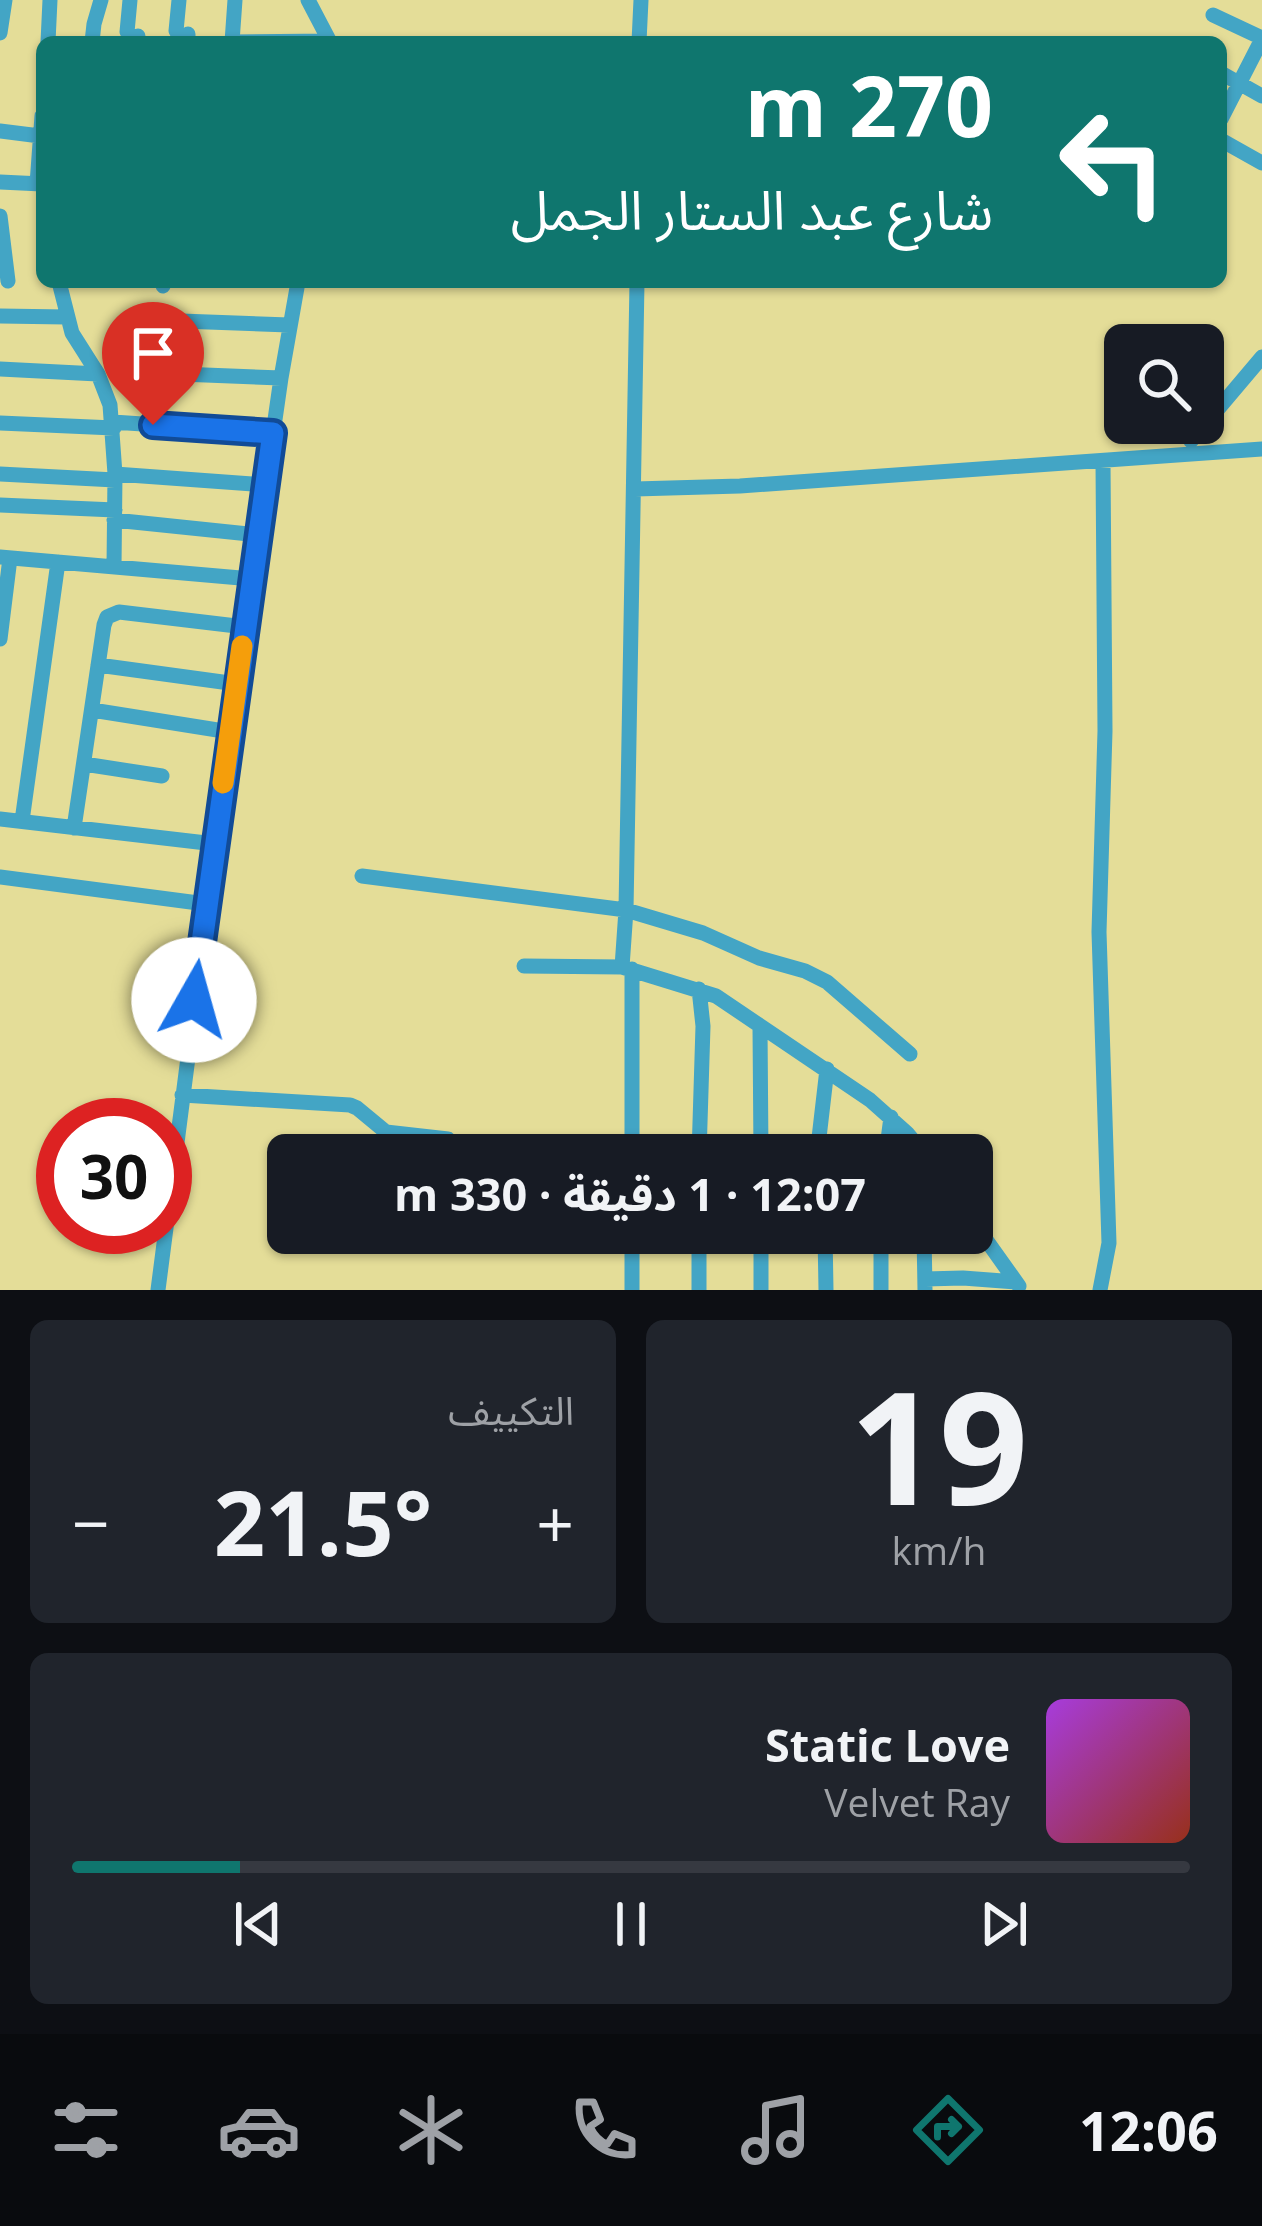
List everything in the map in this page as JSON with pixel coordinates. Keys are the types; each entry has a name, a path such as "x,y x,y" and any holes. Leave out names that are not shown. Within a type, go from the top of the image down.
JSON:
{"street":[{"path":"0,33 5,0"},
{"path":"48,36 50,0"},
{"path":"93,36 101,0"},
{"path":"130,0 134,36"},
{"path":"179,0 184,36"},
{"path":"232,36 235,0"},
{"path":"308,0 327,36"},
{"path":"639,36 641,0"},
{"path":"1213,14 1262,39 1227,107"},
{"path":"1227,76 1262,96"},
{"path":"0,131 36,136"},
{"path":"1227,144 1262,164"},
{"path":"0,182 36,184"},
{"path":"0,216 8,281"},
{"path":"60,288 80,348 106,388 113,425 113,567"},
{"path":"158,1290 230,732 297,288"},
{"path":"631,1134 624,947 637,288"},
{"path":"0,316 66,317"},
{"path":"181,321 289,325"},
{"path":"1224,401 1262,357"},
{"path":"0,368 98,374"},
{"path":"180,374 280,378"},
{"path":"0,423 273,433"},
{"path":"635,489 740,486 1262,449"},
{"path":"1100,1290 1109,1243 1099,932 1105,710 1103,461"},
{"path":"0,474 266,485"},
{"path":"0,505 258,535"},
{"path":"0,639 5,558 252,579"},
{"path":"22,821 58,562"},
{"path":"74,828 104,625 111,614 245,627"},
{"path":"98,665 237,684"},
{"path":"92,710 230,732"},
{"path":"84,764 162,776"},
{"path":"0,819 214,850"},
{"path":"362,876 626,915 703,933 818,977 910,1054"},
{"path":"0,877 207,901"},
{"path":"524,966 627,968 699,989 732,1004 827,1069 906,1134"},
{"path":"699,989 703,1026 700,1134"},
{"path":"760,1027 761,1134"},
{"path":"819,1134 827,1069"},
{"path":"182,1095 350,1105 386,1132 404,1134"},
{"path":"889,1134 891,1117"},
{"path":"993,1249 1019,1286"},
{"path":"632,1254 632,1290"},
{"path":"698,1254 698,1290"},
{"path":"761,1254 761,1290"},
{"path":"825,1254 826,1290"},
{"path":"881,1254 881,1290"},
{"path":"924,1254 925,1284 1019,1286"}],"slow traffic":[{"path":"223,783 242,646"}],"route":[{"path":"153,425 273,433 194,1000"}]}
